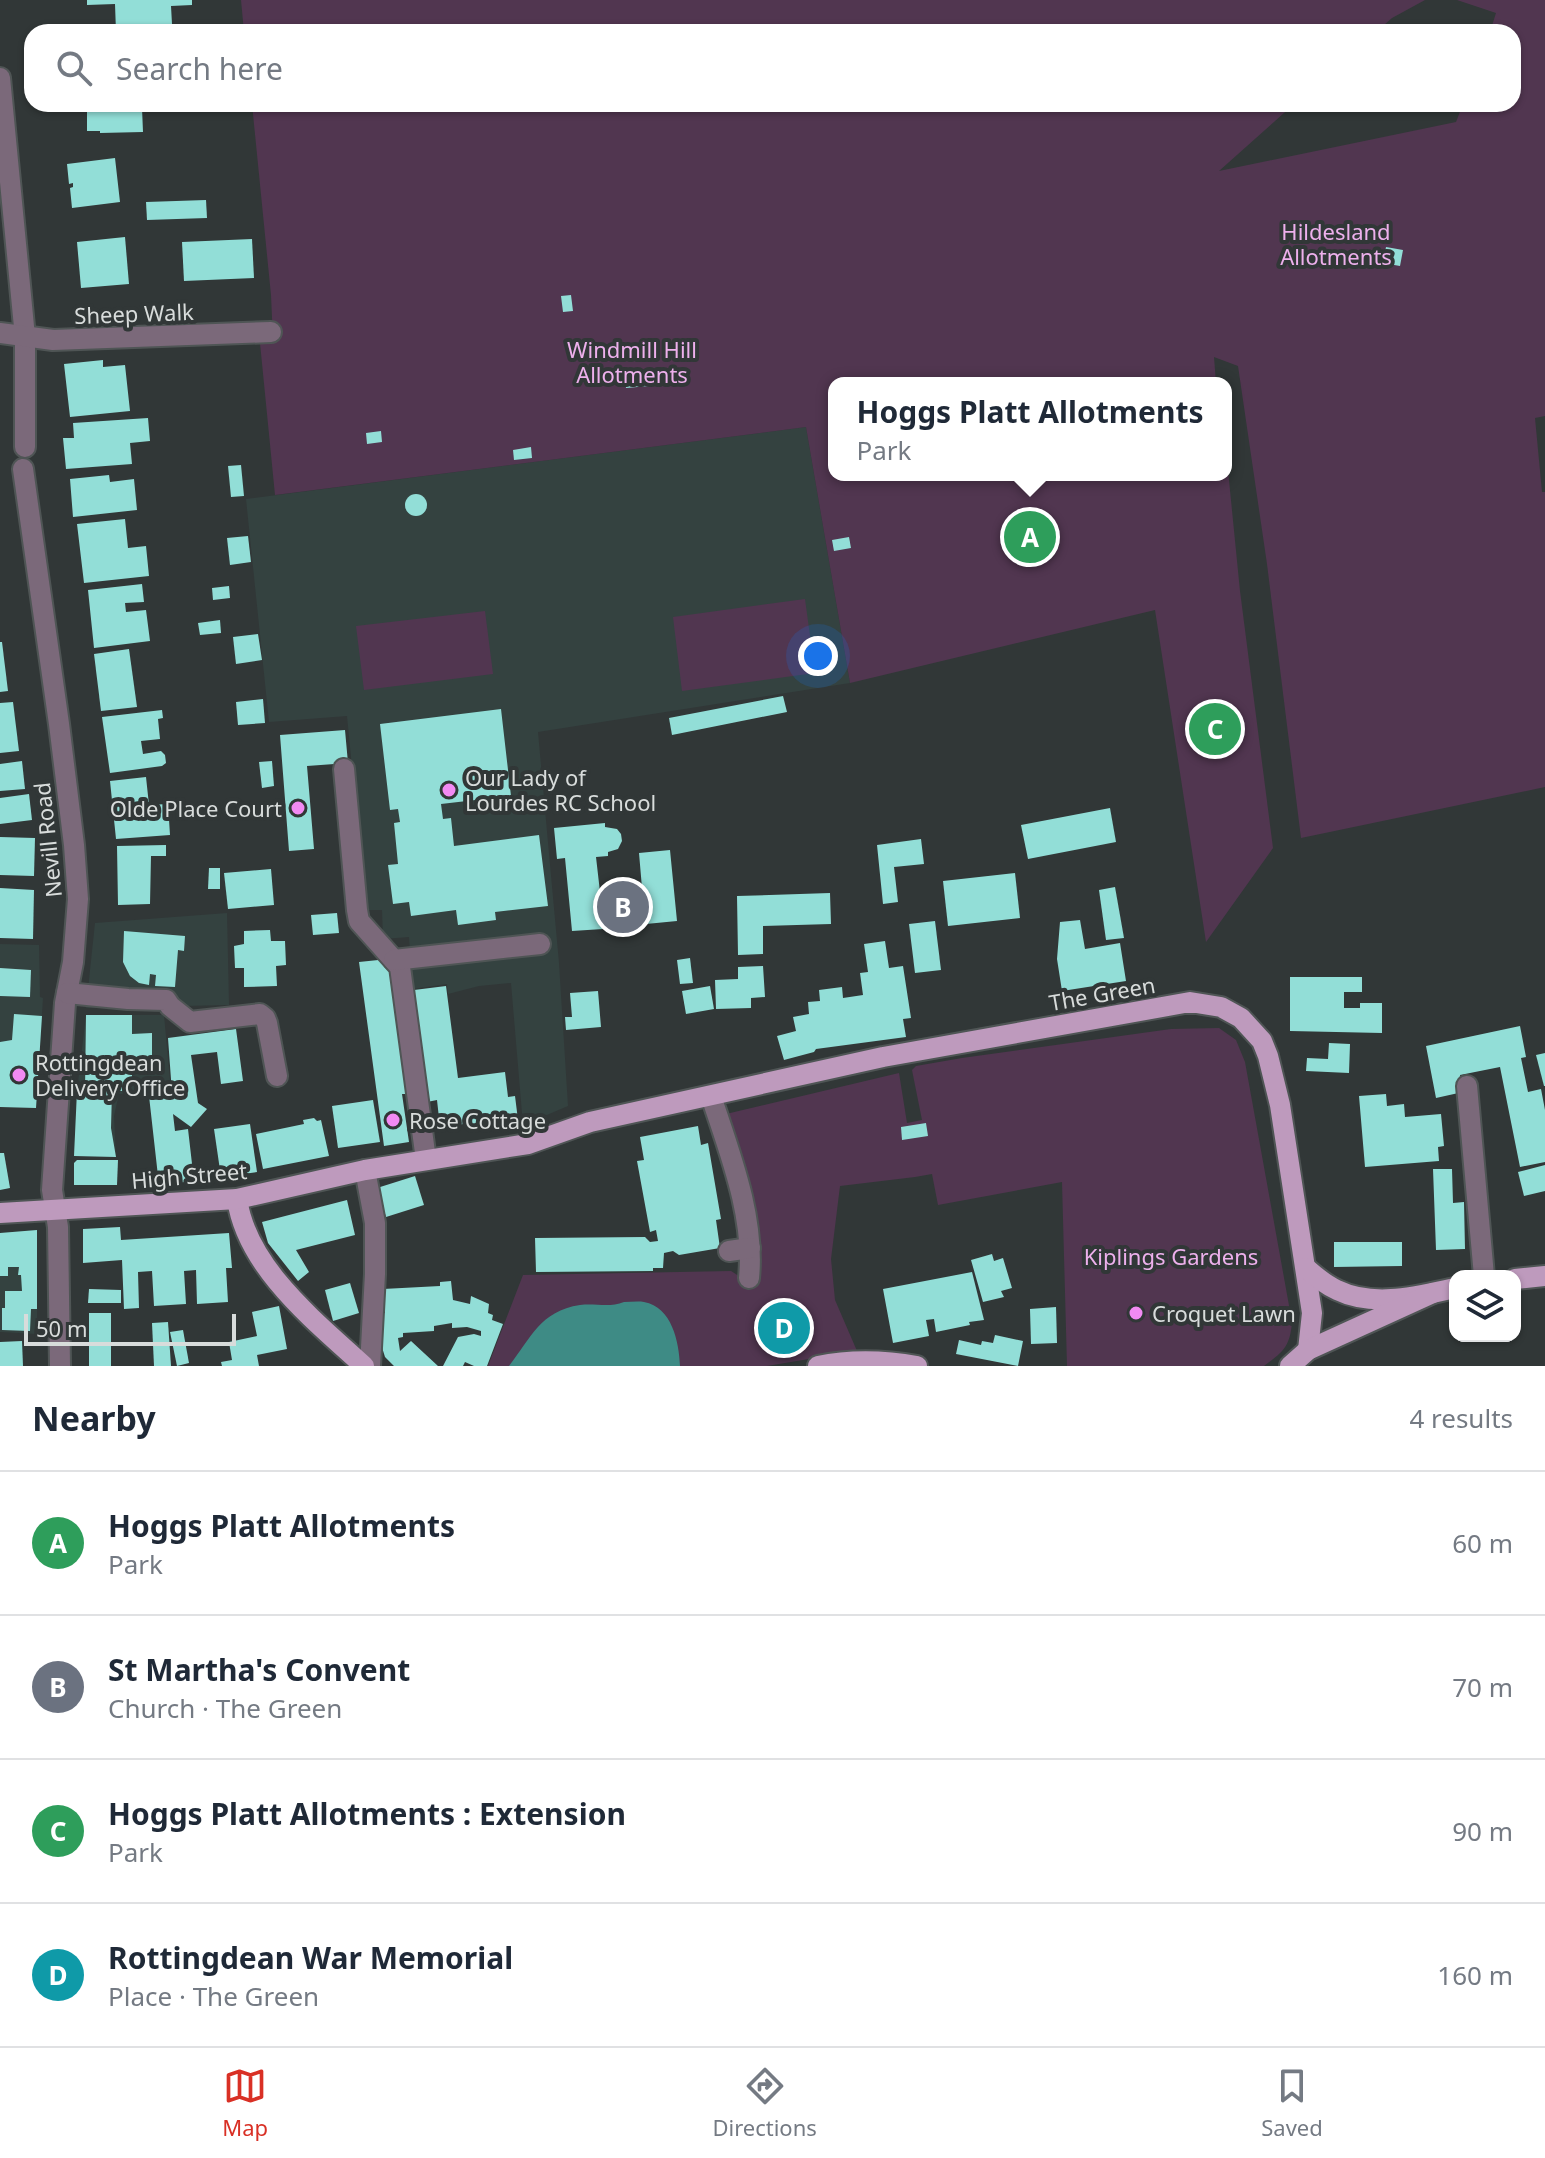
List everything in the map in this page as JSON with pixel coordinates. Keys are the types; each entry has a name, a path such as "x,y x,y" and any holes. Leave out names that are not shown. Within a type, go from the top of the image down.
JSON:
{"main road":[{"name":"The Green","path":"426,1160 528,1144 590,1122 883,1057 1190,1002 1212,1005 1232,1012 1246,1023 1262,1041 1268,1056 1280,1105 1306,1268 1312,1313 1308,1350"},
{"name":"High Street","path":"0,1213 237,1199 365,1170 426,1160"},
{"path":"237,1199 240,1215 261,1259 298,1305 364,1366"},
{"path":"1306,1268 1336,1290 1357,1296 1395,1299 1449,1289"},
{"path":"1521,1278 1545,1276"},
{"path":"1290,1366 1308,1350 1433,1293"},
{"path":"818,1366 864,1361 917,1366"}],"street":[{"path":"0,78 25,337 25,447"},
{"name":"Sheep Walk","path":"0,333 53,340 271,332"},
{"name":"Nevill Road","path":"23,469 59,724 76,873 77,923 67,993 52,1190 58,1227 60,1366"},
{"path":"344,769 359,921 400,967 426,1160"},
{"path":"394,960 540,944"},
{"path":"67,993 166,1000 190,1022 260,1014 267,1023 277,1076"},
{"path":"1467,1086 1483,1270"},
{"path":"711,1096 740,1193 739,1250 749,1278"},
{"path":"365,1170 375,1223 370,1366"}],"shaded area":[{"name":"Our Lady of Lourdes RC School","path":"806,427 850,683 538,732 559,963 568,1106 523,1125 511,983 479,986 448,994 447,984 413,989 409,937 383,939 382,910 366,910 347,716 269,722 246,499"},
{"path":"227,913 229,1005 86,1008 95,923"},
{"path":"0,944 39,945 40,997 43,998 36,1108 0,1107"},
{"path":"86,1015 164,1015 171,1091 119,1094 114,1116 116,1157 74,1156 77,1091"},
{"path":"37,1230 37,1334 0,1332 0,1233"}],"green space":[{"path":"241,0 1425,0 1385,24 243,24"},
{"path":"1457,0 1545,0 1545,416 1535,418 1542,492 1545,492 1545,787 1301,838 1267,564 1238,366 1214,357 1216,377 828,377 828,481 1229,481 1273,848 1206,942 1155,610 850,683 806,427 275,495 260,343 273,340 271,295 253,112 1285,112 1219,171 1456,122 1460,112 1521,112 1521,24 1493,24 1496,13"},
{"path":"805,599 815,673 682,691 673,617"},
{"path":"485,611 493,674 364,690 356,626"},
{"name":"Kiplings Gardens","path":"1219,1028 1236,1040 1245,1062 1292,1322 1284,1348 1264,1366 1067,1366 1062,1182 938,1205 932,1174 840,1186 831,1259 835,1300 857,1351 767,1366 488,1366 523,1275 731,1271 756,1287 757,1238 726,1114 899,1073 907,1123 922,1120 912,1070 916,1066 1171,1029"}],"water":[{"path":"644,1302 661,1311 676,1337 680,1366 509,1366 538,1327 555,1313 580,1305"}],"building":[{"path":"87,0 192,0 192,5 171,6 172,24 116,24 115,4 87,5"},
{"path":"87,112 142,112 143,132 87,131"},
{"path":"115,158 120,202 72,208 70,188 73,183 69,184 67,164"},
{"path":"206,200 207,218 147,220 146,202"},
{"path":"125,237 129,284 81,288 77,242"},
{"path":"252,239 254,278 184,281 182,242"},
{"path":"1386,247 1403,250 1400,266 1383,263"},
{"path":"571,295 573,311 563,312 561,296"},
{"path":"103,360 103,367 125,365 130,411 70,417 64,364"},
{"path":"607,372 608,383 592,385 591,374"},
{"path":"649,379 649,386 626,388 625,381"},
{"path":"148,418 150,441 130,443 132,464 66,469 63,438 74,438 73,423"},
{"path":"381,431 382,442 367,444 366,433"},
{"path":"531,447 532,458 514,460 513,450"},
{"path":"241,465 244,496 231,497 228,466"},
{"path":"109,475 110,482 134,479 137,510 73,517 70,479"},
{"path":"416,494 424,497 427,505 424,513 416,516 408,513 405,505 408,497"},
{"path":"125,519 128,548 146,546 149,576 84,583 77,524"},
{"path":"248,536 251,562 230,565 227,538"},
{"path":"849,537 851,548 834,551 832,540"},
{"path":"142,584 144,602 125,603 126,612 146,610 150,641 94,648 88,590"},
{"path":"229,586 230,598 213,600 212,588"},
{"path":"220,620 221,633 200,635 198,623"},
{"path":"258,634 262,660 236,664 233,637"},
{"path":"0,642 8,691 0,692"},
{"path":"129,649 137,707 101,711 94,654"},
{"path":"783,696 787,712 672,735 669,718"},
{"path":"263,699 265,723 238,725 236,702"},
{"path":"13,702 19,751 0,753 0,703"},
{"path":"501,709 511,796 441,804 443,819 451,818 454,846 539,835 548,906 495,912 496,920 458,925 456,910 411,916 409,902 393,904 388,865 398,864 394,823 400,822 398,809 390,810 380,724"},
{"path":"162,710 163,718 158,719 160,739 141,741 143,754 161,751 166,763 110,773 102,717"},
{"name":"Olde Place Court","path":"345,730 348,763 307,766 314,849 289,851 280,735"},
{"path":"22,761 25,789 0,791 0,764"},
{"path":"272,761 274,786 262,788 259,762"},
{"path":"146,777 149,805 168,804 170,835 116,839 110,781"},
{"path":"29,794 32,820 0,824 0,798"},
{"path":"1110,808 1116,842 1028,859 1021,825"},
{"path":"605,823 605,827 617,829 622,841 618,849 608,852 608,856 596,857 600,892 642,888 639,853 670,850 677,921 646,924 646,920 629,921 630,929 618,930 618,922 602,924 603,929 572,931 565,858 557,859 554,828"},
{"path":"0,837 35,838 34,876 0,875"},
{"path":"921,839 924,864 894,867 898,902 883,904 877,845"},
{"path":"166,845 166,856 151,856 150,904 118,905 117,846"},
{"path":"209,868 220,868 220,889 208,889"},
{"path":"271,869 274,905 228,909 224,873"},
{"path":"1015,873 1020,918 948,926 943,881"},
{"path":"1115,887 1124,938 1106,940 1099,890"},
{"path":"0,888 34,890 33,939 0,938"},
{"path":"830,893 831,924 763,926 763,954 738,955 737,896"},
{"path":"337,913 339,933 313,935 311,915"},
{"path":"1080,920 1085,949 1120,943 1126,981 1062,991 1057,959 1060,922"},
{"path":"935,921 941,970 915,973 909,924"},
{"path":"270,930 271,941 285,941 286,965 276,966 277,986 244,987 244,968 235,968 234,946 244,944 244,931"},
{"path":"124,931 185,936 184,951 178,950 175,987 155,986 156,975 150,974 149,985 139,983 130,976 123,962"},
{"path":"885,941 889,968 903,966 911,1018 903,1019 906,1037 816,1049 784,1060 777,1036 796,1031 793,1017 809,1014 808,1002 820,1001 819,990 842,987 843,998 863,995 860,973 868,972 864,944"},
{"path":"690,958 693,983 680,984 677,960"},
{"path":"388,959 406,1094 402,1094 409,1142 384,1146 359,962"},
{"path":"763,966 765,997 751,998 751,1008 716,1009 715,980 738,979 738,967"},
{"path":"0,968 31,970 30,997 0,996"},
{"path":"1290,977 1362,977 1362,992 1344,992 1344,1008 1360,1008 1360,1003 1382,1003 1382,1033 1290,1031"},
{"path":"446,986 458,1078 505,1072 508,1097 515,1096 518,1120 440,1127 437,1100 427,1102 414,990"},
{"path":"710,986 714,1009 686,1014 682,991"},
{"path":"598,991 601,1027 566,1030 565,1017 572,1017 570,993"},
{"name":"Rottingdean Delivery Office","path":"14,1014 42,1016 36,1108 0,1107 0,1042 12,1040"},
{"path":"86,1015 132,1015 132,1034 152,1033 152,1073 132,1073 132,1091 112,1091 111,1128 116,1157 74,1156 77,1091 85,1091"},
{"path":"1520,1026 1526,1057 1521,1058 1528,1092 1541,1089 1545,1110 1545,1162 1520,1167 1500,1067 1460,1075 1463,1092 1436,1098 1426,1046"},
{"path":"236,1029 243,1081 221,1084 217,1052 191,1055 198,1103 207,1109 191,1127 173,1114 175,1131 188,1129 194,1181 159,1185 149,1096 172,1093 168,1038"},
{"path":"1329,1043 1350,1044 1349,1073 1306,1071 1307,1058 1328,1059"},
{"path":"1545,1053 1545,1086 1544,1086 1536,1055"},
{"path":"1386,1094 1387,1106 1404,1104 1405,1117 1441,1114 1444,1146 1438,1147 1439,1161 1365,1167 1359,1096"},
{"path":"373,1100 380,1142 338,1148 332,1106"},
{"path":"303,1120 321,1120 329,1156 263,1169 256,1134 304,1124"},
{"path":"926,1123 928,1136 902,1140 901,1127"},
{"path":"250,1124 257,1172 221,1177 214,1129"},
{"path":"698,1126 701,1145 708,1143 721,1219 716,1220 720,1248 679,1255 673,1251 664,1253 663,1268 653,1268 653,1271 536,1272 535,1238 645,1237 650,1242 658,1241 656,1230 650,1232 637,1161 644,1160 640,1137"},
{"path":"0,1153 4,1153 10,1188 0,1190"},
{"path":"77,1160 118,1160 117,1185 74,1185 74,1163"},
{"path":"1545,1165 1545,1191 1524,1196 1518,1172"},
{"path":"1433,1169 1452,1169 1453,1203 1464,1202 1465,1249 1436,1250"},
{"path":"415,1176 424,1205 386,1217 377,1188"},
{"path":"347,1200 355,1235 296,1250 309,1272 298,1281 268,1243 262,1222"},
{"path":"120,1227 121,1240 229,1233 232,1268 226,1268 228,1302 197,1304 196,1270 184,1271 186,1304 154,1306 152,1271 138,1272 139,1308 124,1309 122,1260 83,1263 83,1229"},
{"path":"37,1230 37,1309 31,1309 30,1331 2,1330 5,1291 22,1291 19,1267 8,1267 8,1276 0,1276 0,1233"},
{"path":"1334,1242 1402,1242 1402,1266 1334,1267"},
{"path":"992,1254 994,1261 1003,1258 1012,1288 1001,1291 1004,1297 983,1302 971,1260"},
{"path":"972,1272 984,1320 936,1332 934,1319 926,1320 929,1336 893,1343 883,1289"},
{"path":"451,1281 453,1300 470,1304 471,1296 489,1304 488,1313 493,1315 492,1320 503,1324 487,1366 465,1362 463,1366 443,1366 458,1337 481,1336 481,1331 467,1327 452,1328 452,1323 434,1326 434,1331 403,1333 403,1337 398,1338 400,1351 411,1341 438,1366 394,1366 385,1357 380,1341 378,1315 385,1313 383,1289 440,1286 440,1282"},
{"path":"350,1283 359,1313 333,1321 325,1290"},
{"path":"89,1289 121,1290 121,1303 88,1303"},
{"path":"279,1306 287,1349 257,1355 259,1366 222,1366 221,1362 232,1360 229,1342 257,1336 252,1312"},
{"path":"1056,1307 1057,1343 1031,1344 1030,1309"},
{"path":"89,1313 111,1313 111,1366 89,1366"},
{"path":"168,1322 171,1366 154,1366 152,1323"},
{"path":"183,1330 189,1363 177,1366 170,1332"},
{"path":"995,1335 1023,1341 1018,1366 956,1354 959,1340 981,1345 982,1341 993,1343"},
{"path":"22,1341 23,1366 0,1366 0,1342"}],"place":[{"name":"Hoggs Platt Allotments","path":"1030,537"},
{"name":"Hoggs Platt Allotments : Extension","path":"1215,729"},
{"name":"Our Lady of Lourdes RC School","path":"449,790"},
{"name":"Olde Place Court","path":"298,808"},
{"name":"St Martha's Convent","path":"623,907"},
{"name":"Rottingdean Delivery Office","path":"19,1075"},
{"name":"Rose Cottage","path":"393,1120"},
{"name":"Croquet Lawn","path":"1136,1313"},
{"name":"Rottingdean War Memorial","path":"784,1328"}],"park label":[{"name":"Hildesland Allotments","path":"1336,244"},
{"name":"Windmill Hill Allotments","path":"632,362"}]}
